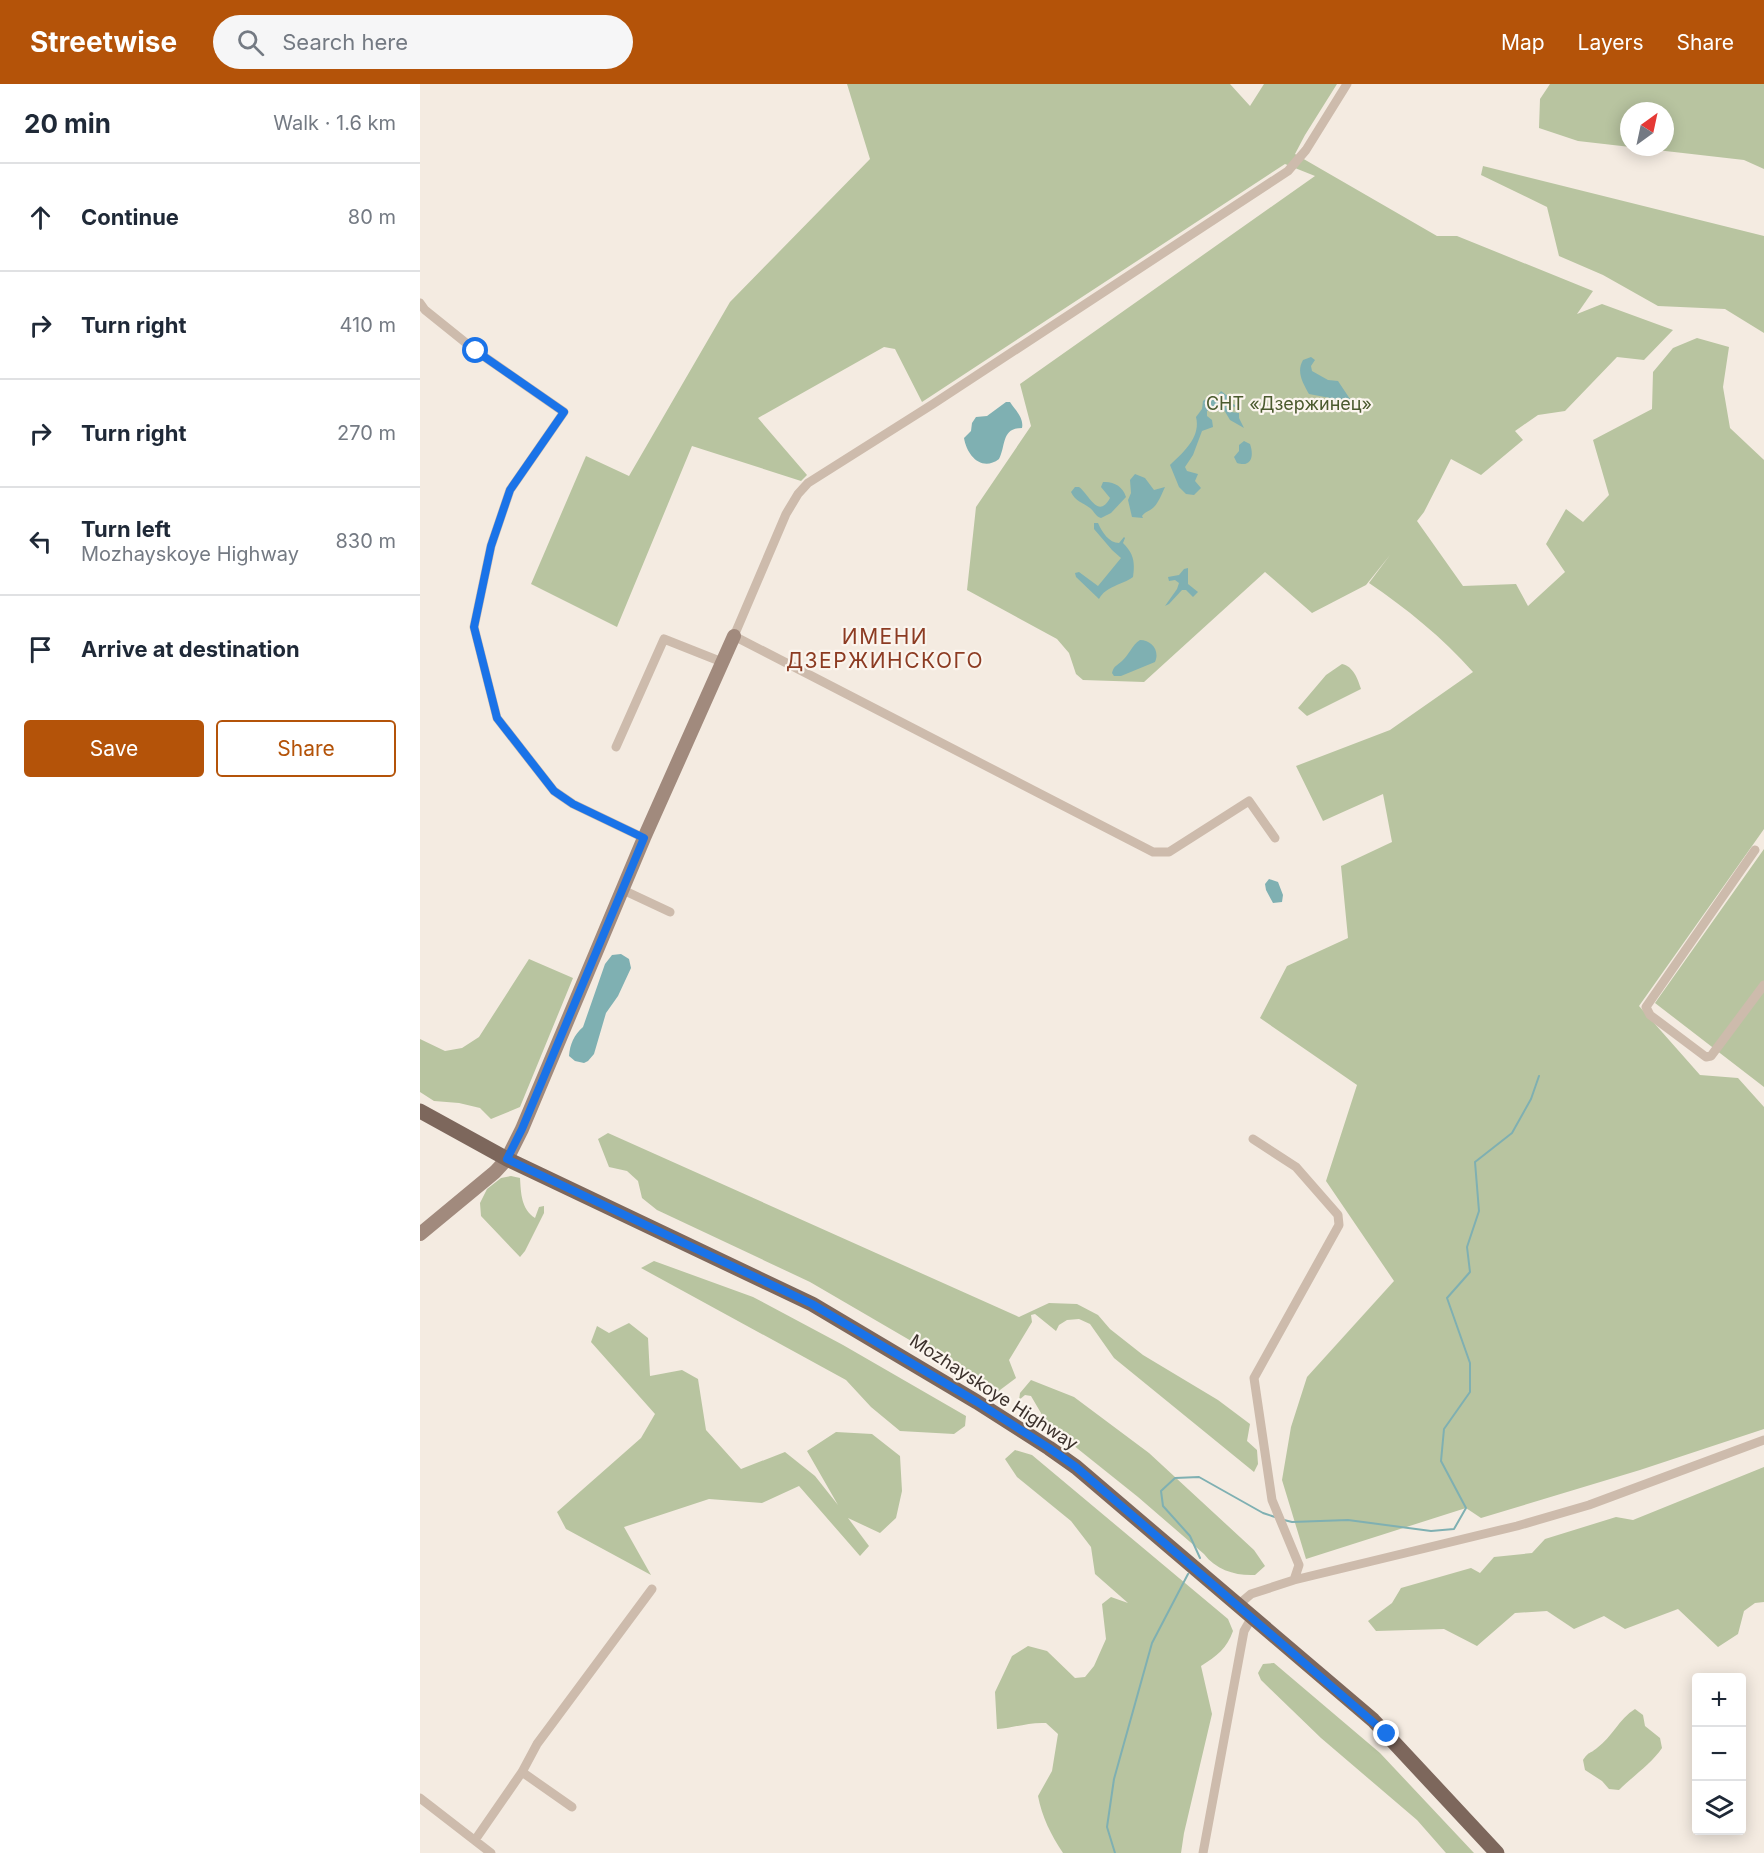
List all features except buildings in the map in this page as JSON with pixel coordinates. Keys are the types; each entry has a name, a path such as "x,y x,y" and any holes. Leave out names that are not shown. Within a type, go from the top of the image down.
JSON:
{"main road":[{"name":"Mozhayskoye Highway","path":"420,1111 507,1159 786,1290 833,1315 1041,1442 1067,1460 1380,1727 1497,1853"}],"street":[{"path":"420,1233 489,1177 507,1159 522,1129 644,838 786,514 798,494 808,483 933,404 1288,171 1299,161 1347,84"},
{"path":"420,303 425,310 476,351 564,412 510,490 491,546 474,627 497,718 554,791 573,804 644,838"},
{"path":"734,636 1153,852 1169,852 1249,801 1275,838"},
{"path":"616,747 664,639 722,662"},
{"path":"1755,850 1646,1007 1650,1015 1706,1057 1711,1056 1764,985"},
{"path":"623,890 670,912"},
{"path":"1253,1139 1296,1167 1338,1215 1339,1225 1254,1377 1272,1500 1299,1565 1294,1581"},
{"path":"1238,1605 1251,1594 1294,1581 1516,1526 1589,1505 1764,1440"},
{"path":"475,1840 522,1772 537,1744 652,1589"},
{"path":"1203,1853 1244,1631 1252,1617"},
{"path":"522,1772 572,1807"},
{"path":"420,1798 491,1853"}],"green space":[{"name":"СНТ «Дзержинец»","path":"847,84 1230,84 1250,106 1264,84 1337,84 1295,154 1437,236 1457,236 1593,291 1577,314 1602,304 1673,330 1644,360 1617,357 1565,411 1538,415 1515,431 1523,440 1481,475 1451,459 1424,512 1417,521 1463,586 1516,584 1528,606 1565,572 1546,544 1566,509 1583,522 1609,495 1593,440 1652,409 1653,372 1673,348 1697,338 1729,347 1723,387 1730,428 1764,460 1764,829 1639,1006 1700,1075 1738,1078 1764,1107 1764,1429 1640,1470 1481,1518 1466,1508 1306,1559 1282,1480 1291,1427 1307,1377 1394,1281 1326,1181 1357,1085 1260,1018 1287,966 1348,938 1341,866 1392,842 1383,794 1323,821 1296,766 1390,730 1473,672 1424,624 1369,583 1390,555 1366,585 1312,613 1265,572 1144,682 1083,680 1076,674 1069,653 1057,639 967,590 976,507 1031,426 1020,384 1315,176 1285,164 922,402 895,349 884,347 758,418 807,475 801,481 692,446 617,627 531,584 586,456 629,476 730,302 870,159"},
{"path":"1550,84 1764,84 1764,169 1744,160 1674,152 1674,102 1620,102 1620,146 1578,141 1539,128 1540,99"},
{"path":"1483,166 1764,236 1764,333 1725,309 1658,306 1603,275 1559,256 1547,207 1481,175"},
{"path":"1342,664 1352,670 1361,689 1307,716 1298,708 1326,675"},
{"path":"1764,849 1764,1087 1655,1003"},
{"path":"529,959 573,978 520,1107 491,1119 480,1108 434,1101 420,1092 420,1039 445,1051 462,1048 479,1037"},
{"path":"608,1133 1019,1317 1049,1303 1077,1304 1098,1315 1110,1329 1143,1355 1218,1400 1250,1424 1247,1441 1257,1450 1258,1464 1254,1472 1114,1358 1090,1324 1079,1319 1067,1320 1059,1325 1056,1331 1035,1314 1031,1315 1032,1322 1009,1360 1016,1378 996,1393 810,1282 657,1210 642,1198 638,1181 627,1171 609,1167 598,1139"},
{"path":"511,1176 520,1178 523,1200 530,1214 535,1218 539,1207 544,1206 544,1213 520,1257 481,1216 480,1203 487,1189 501,1178"},
{"path":"654,1261 753,1297 843,1345 966,1416 965,1426 954,1434 900,1431 871,1407 846,1380 641,1268"},
{"path":"629,1323 648,1338 650,1376 682,1370 698,1379 706,1430 741,1469 785,1452 815,1476 838,1505 807,1451 836,1432 872,1434 900,1456 902,1491 896,1518 880,1533 848,1518 869,1546 860,1556 799,1486 762,1503 709,1499 624,1527 651,1575 566,1529 557,1512 641,1438 655,1414 591,1342 597,1326 609,1333"},
{"path":"1031,1380 1074,1397 1149,1453 1254,1550 1265,1566 1255,1575 1248,1575 1227,1571 1214,1564 1138,1497 1048,1425 1031,1396 1025,1395 1019,1400 1020,1393"},
{"path":"1015,1450 1032,1455 1228,1619 1233,1631 1221,1651 1201,1666 1212,1714 1181,1853 1063,1853 1048,1826 1038,1796 1052,1771 1058,1734 1046,1723 997,1729 995,1692 1012,1656 1028,1646 1047,1651 1075,1678 1085,1677 1094,1666 1106,1639 1102,1604 1111,1597 1128,1603 1095,1574 1091,1547 1071,1521 1017,1477 1005,1459"},
{"path":"1764,1467 1764,1602 1755,1603 1744,1611 1738,1634 1718,1647 1678,1609 1625,1629 1604,1616 1574,1629 1547,1611 1515,1613 1477,1646 1444,1629 1376,1631 1368,1621 1392,1603 1401,1588 1471,1568 1480,1573 1494,1557 1532,1553 1545,1539 1616,1517 1633,1520"},
{"path":"1274,1663 1380,1753 1474,1853 1446,1853 1417,1820 1321,1738 1261,1680 1258,1673 1263,1664"},
{"path":"1635,1709 1643,1715 1645,1726 1660,1738 1662,1748 1619,1790 1609,1789 1602,1781 1585,1770 1583,1760 1602,1744 1624,1718"}],"water":[{"path":"1311,357 1315,360 1311,366 1312,371 1328,380 1338,381 1350,399 1349,408 1341,407 1330,398 1309,394 1300,369 1303,360"},
{"path":"1221,391 1229,397 1229,402 1235,405 1235,407 1227,405 1226,408 1231,412 1239,413 1244,428 1230,420 1224,410 1207,411 1213,427 1202,431 1193,455 1185,467 1187,471 1198,474 1195,481 1201,488 1194,495 1186,494 1179,487 1170,465 1194,438 1196,417 1202,409 1203,401 1208,397 1217,396"},
{"path":"1006,402 1010,402 1019,415 1022,428 1007,434 999,459 993,463 981,463 968,451 964,438 971,431 976,417 987,416"},
{"path":"1244,441 1250,444 1251,460 1246,464 1237,463 1234,457 1239,451 1239,445"},
{"path":"1135,474 1145,478 1154,490 1165,487 1156,505 1143,514 1143,518 1132,517 1128,500 1131,493 1130,480"},
{"path":"1103,482 1117,485 1126,497 1111,513 1101,518 1071,492 1075,487 1079,487 1094,503 1102,507 1110,498 1101,487"},
{"path":"1094,523 1098,523 1109,539 1115,543 1125,538 1123,543 1132,555 1134,563 1133,577 1110,588 1099,599 1076,577 1075,573 1079,572 1098,586 1121,558 1094,529"},
{"path":"1188,568 1188,584 1198,592 1193,597 1186,590 1182,590 1165,606 1179,583 1175,580 1169,581 1168,577 1179,575"},
{"path":"1140,640 1154,647 1155,662 1121,676 1114,676 1112,673 1115,667"},
{"path":"1269,879 1278,882 1283,895 1282,902 1273,903 1265,884"},
{"path":"621,954 629,959 631,968 618,996 606,1013 594,1054 584,1063 575,1061 569,1056 571,1044 583,1027 605,964 612,955"}],"waterway":[{"path":"1284,1520 1292,1522 1348,1520 1431,1531 1454,1529 1466,1508 1441,1461 1444,1429 1470,1392 1470,1363 1447,1298 1470,1272 1467,1247 1479,1211 1475,1162 1512,1133 1531,1099 1539,1076"},
{"path":"1200,1558 1190,1536 1163,1506 1161,1491 1175,1478 1199,1477 1263,1513 1275,1517"},
{"path":"1115,1853 1107,1827 1114,1779 1152,1643 1188,1574"}],"district":[{"name":"ИМЕНИ ДЗЕРЖИНСКОГО","path":"885,648"}],"route":[{"path":"476,351 564,412 510,490 491,546 474,627 497,718 554,791 573,804 644,838 517,1141 507,1159 763,1279 833,1315 918,1365 1049,1448 1076,1467 1387,1734"}]}
